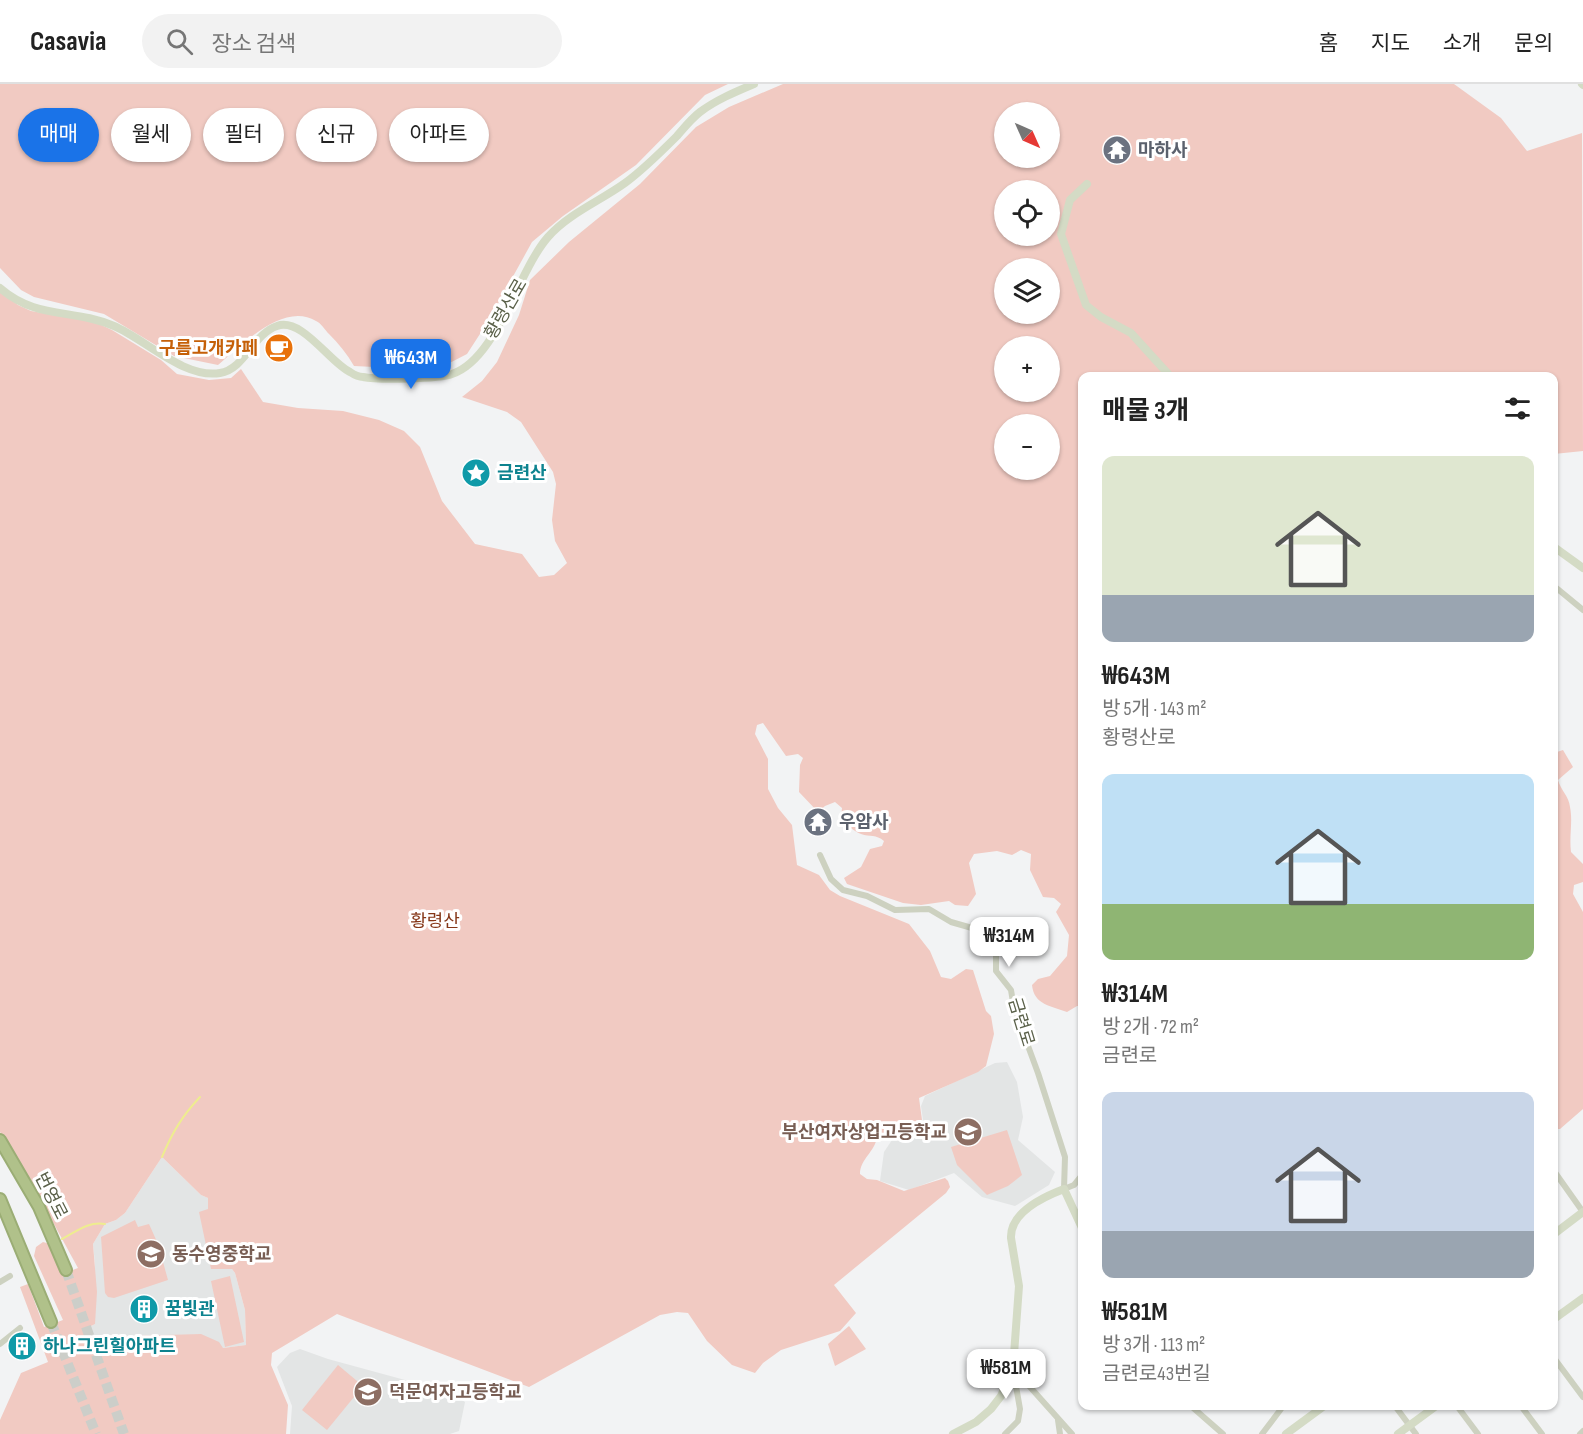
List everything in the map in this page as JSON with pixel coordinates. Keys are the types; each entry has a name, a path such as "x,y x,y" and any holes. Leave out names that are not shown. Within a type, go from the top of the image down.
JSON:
{"highway":[{"name":"번영로","path":"0,1140 39,1207 66,1270"},
{"path":"0,1198 51,1322"}],"street":[{"name":"황령산로","path":"0,288 23,304 40,310 85,316 115,326 183,366 208,374 222,373 236,365 267,332 278,326 291,326 327,352 347,372 363,377 392,378 452,374 469,363 482,350 502,319 542,245 559,226 626,183 660,153 699,113 725,97 754,84"},
{"path":"1087,184 1070,200 1061,234 1086,305 1101,317 1131,333 1166,372"},
{"path":"1558,551 1583,568"},
{"path":"1558,589 1583,609"},
{"name":"금련로","path":"820,855 831,879 843,890 867,896 895,910 929,909 951,922 972,928 984,943 996,952 996,971 1011,990 1014,1008 1065,1157 1064,1189 1078,1219"},
{"path":"1558,1177 1583,1212 1558,1231"},
{"path":"1005,1434 1018,1421 1020,1409 1013,1368 1019,1286 1011,1230 1014,1222 1026,1210 1049,1195 1074,1185 1078,1180"},
{"path":"0,1282 10,1275"},
{"path":"1558,1317 1582,1302"},
{"path":"0,1344 20,1328"},
{"path":"1558,1363 1583,1397"},
{"path":"1013,1368 1072,1434"},
{"path":"953,1434 976,1422 991,1409 1001,1396 1013,1368"},
{"path":"1196,1410 1223,1434"},
{"path":"1262,1434 1280,1410"},
{"path":"1290,1433 1319,1410"},
{"path":"1398,1410 1416,1434"},
{"path":"1398,1434 1430,1410"},
{"path":"1460,1410 1478,1434"},
{"path":"1524,1410 1542,1434"},
{"path":"1058,1418 1060,1434"}],"shaded area":[{"name":"부산여자상업고등학교","path":"1007,1062 1017,1082 1023,1117 1018,1140 1055,1172 1049,1185 1015,1206 982,1197 954,1173 909,1190 880,1181 884,1152 894,1137 905,1139 924,1127 921,1106 925,1096 995,1063"},
{"name":"동수영중학교","path":"162,1157 201,1195 208,1198 211,1269 232,1269 235,1273 245,1310 246,1345 223,1348 111,1338 92,1342 85,1329 95,1324 93,1244 105,1224 125,1213"},
{"name":"덕문여자고등학교","path":"300,1349 416,1383 433,1383 465,1402 459,1431 450,1434 290,1434 292,1406 277,1367 290,1353"}],"green space":[{"path":"0,84 728,84 705,95 636,165 563,216 532,242 489,320 467,354 436,370 354,366 343,349 321,325 303,316 290,317 263,328 218,365 174,356 104,314 34,297 21,290 0,268"},
{"name":"황령산","path":"783,84 1454,84 1501,118 1527,151 1582,133 1583,451 1558,454 1558,372 1078,372 1078,1006 1067,1012 1044,1004 1033,992 1032,985 1038,979 1050,976 1067,956 1069,935 1056,912 1061,904 1054,898 1043,897 1030,870 1031,854 1021,850 1012,855 997,851 974,854 969,863 976,894 968,906 955,905 949,901 921,905 903,903 847,884 844,878 861,867 870,849 882,846 884,841 876,836 861,834 852,829 841,818 842,808 835,802 818,812 799,792 800,765 803,758 798,754 786,756 763,723 757,725 755,734 768,759 768,789 778,808 792,825 797,865 819,875 830,890 840,896 909,924 930,951 941,977 951,979 966,969 973,970 986,1011 991,1016 994,1034 986,1066 978,1072 919,1098 922,1120 919,1124 901,1137 881,1135 877,1137 874,1147 862,1164 860,1174 867,1179 877,1180 904,1191 945,1178 950,1187 946,1193 834,1285 856,1313 840,1331 781,1350 763,1363 755,1373 732,1365 707,1341 688,1313 660,1315 529,1387 337,1314 272,1353 271,1365 288,1405 286,1434 0,1434 0,1420 21,1373 48,1362 20,1287 28,1284 44,1327 63,1320 34,1256 36,1247 43,1242 50,1244 62,1274 78,1268 26,1173 0,1132 0,291 18,305 31,311 95,322 161,360 177,374 209,380 231,378 241,369 263,402 298,408 343,411 379,420 404,431 420,447 442,501 475,544 522,554 539,577 554,575 567,563 555,541 552,520 556,484 553,472 521,422 507,412 462,397 482,381 497,362 519,315 530,280 569,242 640,184 696,127 729,107","holes":["162,1157 201,1195 208,1198 208,1209 199,1212 211,1269 232,1269 235,1273 245,1310 246,1345 223,1348 219,1342 201,1334 130,1336 92,1341 85,1329 95,1324 97,1292 93,1244 105,1224 125,1213"]},
{"path":"1563,750 1573,767 1558,780 1558,752"},
{"path":"1558,780 1569,803 1571,852 1583,864 1583,882 1574,885 1573,894 1583,912 1583,1109 1558,1129"},
{"path":"1007,1130 1022,1175 1008,1186 987,1195 957,1165 951,1147"},
{"path":"135,1220 138,1227 149,1224 158,1244 168,1280 114,1298 108,1297 105,1293 101,1237"},
{"path":"230,1276 244,1342 225,1347 211,1281"},
{"path":"849,1326 866,1349 835,1366 828,1344"},
{"path":"338,1365 363,1386 327,1430 302,1410"}],"waterway":[{"path":"162,1157 178,1125 200,1097"},
{"path":"62,1239 88,1225 105,1224"}],"tunnel":[{"path":"66,1270 124,1434"},
{"path":"51,1322 96,1434"}],"place":[{"name":"마하사","path":"1117,150"},
{"name":"구름고개카페","path":"279,348"},
{"name":"금련산","path":"476,473"},
{"name":"우암사","path":"818,822"},
{"name":"부산여자상업고등학교","path":"968,1132"},
{"name":"동수영중학교","path":"151,1254"},
{"name":"꿈빛관","path":"144,1309"},
{"name":"하나그린힐아파트","path":"22,1346"},
{"name":"덕문여자고등학교","path":"368,1392"}]}
